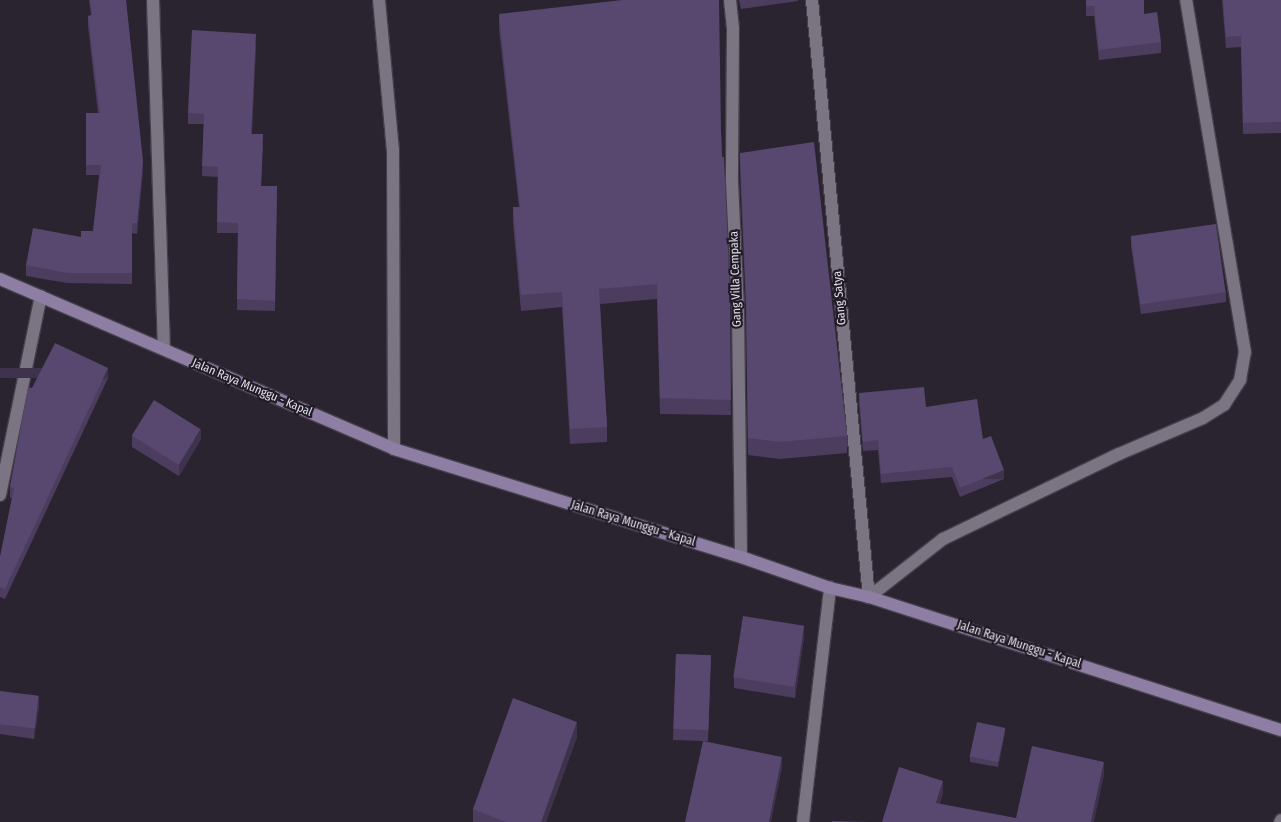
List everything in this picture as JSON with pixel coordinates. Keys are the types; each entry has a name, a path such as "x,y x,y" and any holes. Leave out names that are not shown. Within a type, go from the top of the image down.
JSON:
{"street":[{"path":"154,0 164,349"},
{"path":"379,0 392,150 394,449"},
{"name":"Gang Villa Cempaka","path":"730,0 733,28 732,182 738,320 741,557"},
{"name":"Gang Satya","path":"812,0 869,597"},
{"path":"869,597 943,539 1119,454 1203,418 1224,405 1240,380 1245,352 1186,0"},
{"name":"Jalan Raya Munggu - Kapal","path":"0,278 394,449 741,557 830,588 869,597 1281,730"},
{"path":"0,495 41,296"},
{"path":"803,822 830,588"}],"building":[{"path":"90,0 126,0 143,161 137,223 132,223 132,273 67,273 26,265 33,228 81,237 81,231 93,231 101,165 86,165 86,113 100,113 88,16 92,15"},
{"path":"622,0 719,0 721,131 722,157 724,157 730,296 731,400 660,398 657,284 599,289 607,427 570,429 562,292 521,295 513,207 520,207 499,14"},
{"path":"1086,0 1144,0 1144,14 1157,12 1161,42 1099,50 1094,6 1086,6"},
{"path":"1223,0 1281,0 1281,122 1243,123 1241,36 1226,37"},
{"path":"192,30 256,34 251,134 263,134 261,186 277,186 275,301 237,299 238,223 217,222 218,167 202,166 204,114 188,113"},
{"path":"814,142 847,436 780,442 748,438 746,294 740,153"},
{"path":"1216,224 1226,292 1140,304 1131,236"},
{"path":"55,343 108,368 5,589 0,587 0,557 14,488 10,487 28,387 32,388"},
{"path":"924,387 926,407 977,399 983,439 991,436 1004,470 960,488 952,467 881,474 878,440 863,442 859,393"},
{"path":"154,400 201,429 178,465 132,436"},
{"path":"743,616 804,626 795,687 733,677"},
{"path":"676,654 711,655 708,730 673,729"},
{"path":"0,691 39,696 35,729 0,724"},
{"path":"513,698 577,722 541,822 506,822 473,809"},
{"path":"977,722 1005,728 998,762 970,756"},
{"path":"703,741 782,757 769,822 685,822"},
{"path":"1032,746 1104,762 1091,822 882,822 899,767 943,781 936,803 1016,818"},
{"path":"832,821 868,822 832,822"}]}
